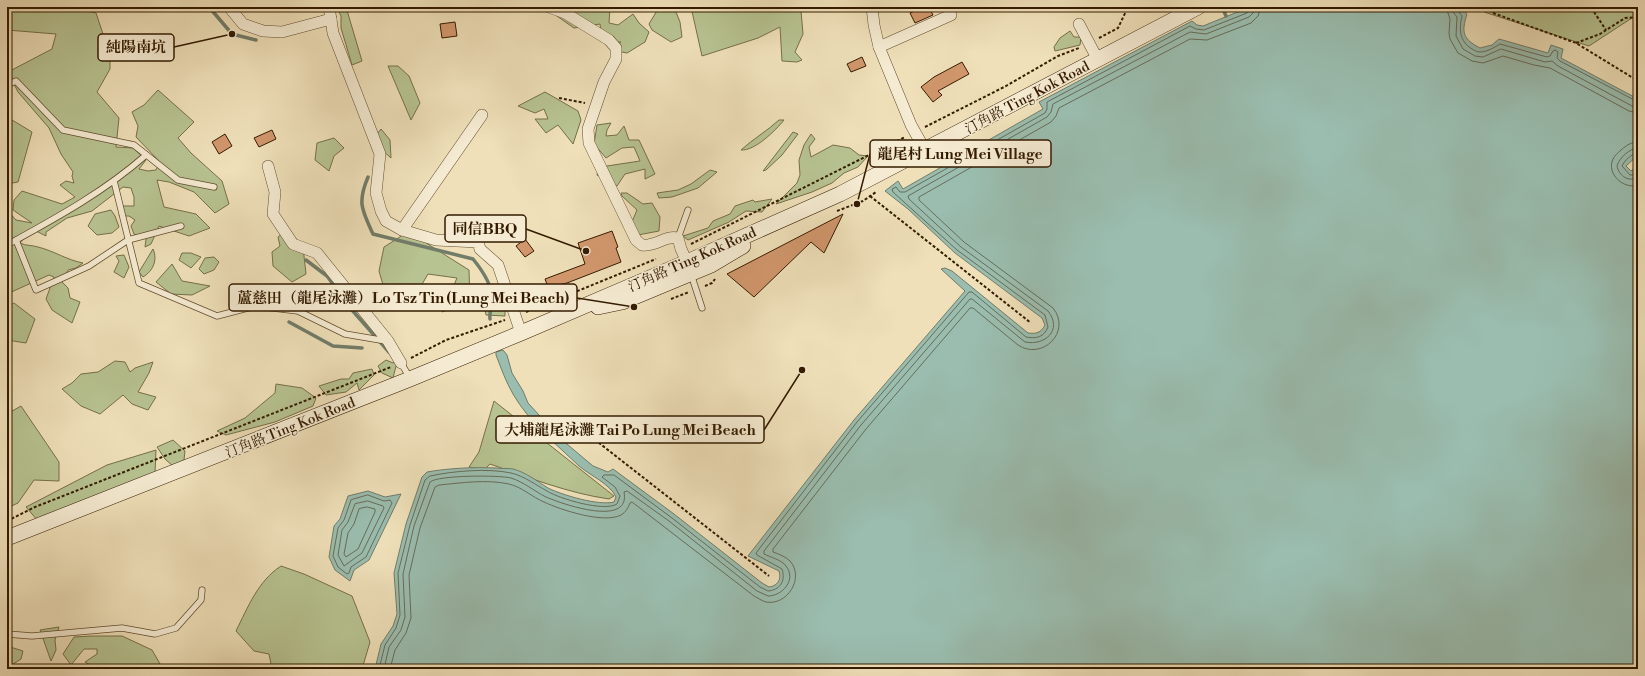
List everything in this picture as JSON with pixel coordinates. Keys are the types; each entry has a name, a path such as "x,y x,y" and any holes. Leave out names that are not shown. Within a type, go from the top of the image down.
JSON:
{"main road":[{"name":"汀角路 Ting Kok Road","path":"7,538 521,334 686,262 711,265 790,216 840,194 1198,7"}],"street":[{"path":"230,7 243,24 263,31 282,32 331,19"},
{"path":"329,7 333,33 380,154 376,193 380,211 386,221 402,230 436,240 478,242 480,249 498,265 521,334"},
{"path":"549,7 565,12 609,40 616,48 616,59 604,82 588,129 589,143 636,240 642,245 650,246 667,238 678,238 686,262"},
{"path":"872,7 879,47 915,132 925,150"},
{"path":"879,47 951,15"},
{"path":"1079,24 1098,60"},
{"path":"402,230 482,115"},
{"path":"268,166 275,192 273,214 293,244 317,253 388,341 401,363"}],"lane":[{"path":"7,85 16,81 63,130 134,145 178,180 214,187"},
{"path":"7,246 78,206 114,181 146,155"},
{"path":"114,181 139,283 217,316 256,306 298,311 345,334 388,341"},
{"path":"678,238 688,210"},
{"path":"16,240 36,290 89,266 128,240 182,226"},
{"path":"686,262 702,308"},
{"path":"401,363 410,379"},
{"path":"7,634 32,636 122,628 155,634 176,628 201,600 202,590"}],"path":[{"path":"686,262 915,132 1006,86 1058,56 1089,43 1118,28 1128,7"},
{"path":"1485,7 1493,13 1576,43 1638,81"},
{"path":"1493,13 1496,7"},
{"path":"1594,7 1594,12 1606,30"},
{"path":"1576,43 1600,34 1625,18 1638,17"},
{"path":"559,98 596,106"},
{"path":"870,196 1031,323"},
{"path":"7,521 35,507 401,363 446,340 515,317 660,257"},
{"path":"571,421 769,576"}],"green space":[{"path":"7,7 69,7 96,13 110,55 110,69 97,92 119,118 116,147 133,148 146,160 139,169 148,171 156,170 160,162 136,137 138,126 132,112 144,105 158,90 194,122 178,138 191,153 222,181 229,204 215,213 194,192 169,182 157,180 164,207 196,214 210,228 189,236 159,226 151,244 145,247 146,239 134,234 131,226 135,220 129,216 119,216 123,206 134,206 134,197 131,188 123,187 92,211 67,218 46,232 46,236 32,229 20,243 24,245 36,246 71,260 83,263 76,268 68,270 62,282 68,288 70,298 80,302 72,323 52,310 46,299 54,277 49,275 7,294 7,210 16,220 32,223 13,210 14,200 22,191 62,204 75,197 60,185 66,181 74,183 72,176 73,172 61,154 49,128 18,92 8,72 52,49 56,34 7,30"},
{"path":"337,7 346,7 362,61 352,65 341,28 341,16"},
{"path":"544,7 610,7 609,23 618,25 633,14 639,23 649,32 645,42 627,53 611,50 621,42 602,41 600,24 574,28"},
{"path":"674,7 680,22 682,37 671,42 652,30 649,24 658,9"},
{"path":"691,7 814,7 801,11 803,34 795,52 802,60 797,62 782,61 780,27 758,38 702,56"},
{"path":"1479,7 1638,7 1638,14 1589,46 1484,12"},
{"path":"1070,31 1074,37 1081,37 1080,45 1055,51 1054,47 1060,38"},
{"path":"388,66 398,66 409,76 420,103 411,120"},
{"path":"545,92 578,111 581,120 573,144 558,125 546,133 535,119 548,119 544,109 535,113 518,106"},
{"path":"7,117 32,132 18,182 7,184"},
{"path":"779,120 784,120 759,144 741,150 770,128"},
{"path":"611,123 607,130 606,136 617,135 624,126 629,140 639,140 655,174 645,179 645,169 625,174 617,186 597,175 599,165 607,166 640,161 634,147 622,148 606,158 594,144 597,125"},
{"path":"381,129 390,140 391,158 383,151 377,134"},
{"path":"793,132 798,134 782,155 763,171"},
{"path":"811,134 815,139 809,147 811,157 833,145 850,148 859,155 868,156 858,167 844,173 832,183 812,192 776,204 797,183 800,175 799,160 804,145"},
{"path":"334,138 344,148 334,156 329,171 315,160 317,143"},
{"path":"710,170 717,172 698,188 672,197 659,198 657,193 678,190 691,184"},
{"path":"621,193 627,193 643,204 652,203 660,217 659,231 638,235 631,224 637,210 622,196"},
{"path":"772,199 762,212 746,211 729,222 688,240 683,236 708,228 713,221 730,214 735,206 753,200 755,202"},
{"path":"111,210 119,227 112,233 97,235 88,226 95,214"},
{"path":"288,229 303,247 306,274 292,282 273,266 272,252 280,246 278,237"},
{"path":"403,235 423,241 469,270 470,302 442,312 457,278 428,274 414,298 390,309 379,271 384,247"},
{"path":"153,249 155,257 154,265 147,275 143,277 139,272"},
{"path":"182,253 191,253 201,257 191,268 179,260"},
{"path":"124,255 129,267 124,278 114,272 119,261 116,256"},
{"path":"214,257 219,262 214,270 204,274 199,269 205,258"},
{"path":"172,264 182,281 210,286 192,295 171,294 156,282"},
{"path":"498,292 505,297 505,316 486,315 484,303 496,300"},
{"path":"14,303 35,319 26,343 7,340 7,307"},
{"path":"400,357 404,364 396,366 393,378 382,373 378,366 386,360 393,363"},
{"path":"115,361 125,362 130,372 135,368 153,362 149,373 138,392 156,397 148,410 132,404 123,395 100,414 81,406 62,389 72,383 81,374 98,372"},
{"path":"372,369 374,375 359,390 357,383 346,392 326,395 319,386 341,379 349,379 353,373"},
{"path":"276,384 302,388 316,398 313,406 275,422 226,435 217,431 245,418 275,393"},
{"path":"494,401 614,496 609,499 579,493 490,464 484,470 469,467 479,452"},
{"path":"21,406 59,462 59,481 34,480 18,503 7,508 7,414"},
{"path":"173,440 185,451 184,460 174,467 165,459 157,447"},
{"path":"156,450 155,473 38,521 26,507 107,465"},
{"path":"281,566 304,574 352,596 370,642 362,669 272,669 269,654 254,651 236,631 254,595 266,579"},
{"path":"59,627 55,640 56,650 51,661 40,630"},
{"path":"122,636 152,650 163,669 98,669 85,662 97,654 97,649 84,649 71,665 63,654 74,637"},
{"path":"7,646 23,651 21,659 7,668"}],"water":[{"path":"1250,7 1460,7 1467,14 1464,26 1465,35 1474,45 1480,48 1492,45 1499,39 1548,53 1551,45 1563,49 1561,58 1638,99 1638,155 1626,166 1631,171 1638,165 1638,669 375,669 381,644 393,626 397,614 394,573 406,524 422,477 427,472 471,468 511,469 526,474 548,488 571,497 607,503 614,502 616,497 605,484 579,466 543,432 527,414 519,404 508,385 496,352 503,350 507,355 512,373 523,391 528,403 561,439 593,466 608,472 613,469 674,514 762,583 769,587 774,585 779,580 779,571 748,556 854,420 965,291 941,269 945,268 952,271 1028,333 1038,332 1042,330 1045,325 1042,318 955,253 908,209 885,191 898,181 903,189 1043,109 1039,102 1192,21 1197,25 1203,26"},
{"path":"368,491 385,497 401,494 369,560 354,570 350,581 335,570 329,557 334,526 340,519 348,496"}],"building":[{"path":"924,7 929,7 933,15 915,23 910,13"},
{"path":"455,22 457,36 442,38 440,24"},
{"path":"862,57 866,66 851,72 847,64"},
{"path":"962,62 969,74 938,91 942,95 933,102 921,87 934,77"},
{"path":"272,130 276,139 259,147 254,138"},
{"path":"225,134 232,146 219,154 212,142"},
{"path":"843,214 824,253 811,242 754,297 727,274"},
{"path":"612,231 618,247 616,248 621,262 567,283 548,287 545,279 585,264 578,243"},
{"path":"525,239 534,251 525,257 516,246"}],"waterway":[{"path":"209,7 232,34 256,40"},
{"path":"1223,9 1226,16"},
{"path":"368,177 363,194 362,206 373,234 473,259 483,273 491,289 492,300 490,319"},
{"path":"306,260 327,276 352,310 389,352"},
{"path":"289,322 333,346 362,348"}],"place":[{"name":"純陽南坑","path":"232,34"},
{"name":"龍尾村 Lung Mei Village","path":"857,204"},
{"name":"同信BBQ","path":"586,251"},
{"name":"蘆慈田（龍尾泳灘）Lo Tsz Tin (Lung Mei Beach)","path":"634,307"},
{"name":"大埔龍尾泳灘 Tai Po Lung Mei Beach","path":"802,370"}]}
